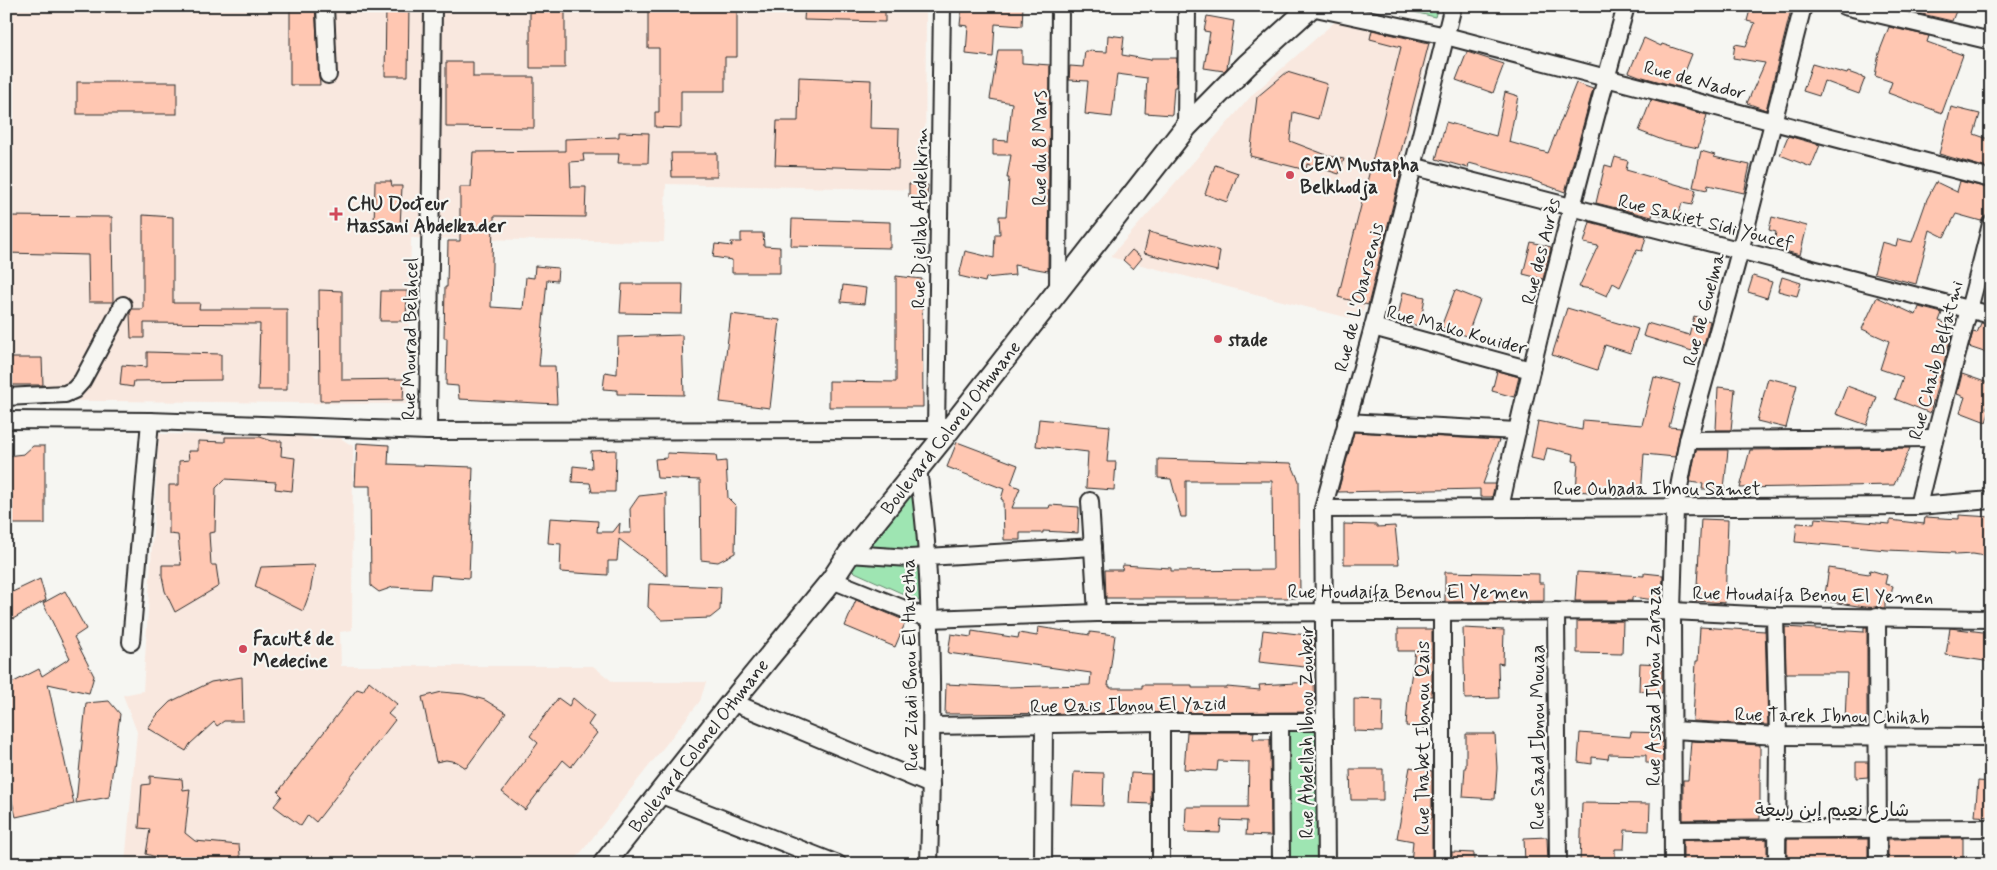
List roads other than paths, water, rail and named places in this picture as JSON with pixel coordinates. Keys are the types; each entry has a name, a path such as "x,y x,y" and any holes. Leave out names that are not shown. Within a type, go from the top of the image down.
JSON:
{"main road":[{"name":"Boulevard Colonel Othmane","path":"604,864 732,702 832,580 849,554 918,467 942,430 1058,290 1186,128 1247,65 1311,7"}],"street":[{"path":"325,6 328,76"},
{"name":"Rue Mourad Belahcel","path":"428,431 433,6"},
{"name":"Rue Djellab Abdelkrim","path":"942,6 942,430"},
{"name":"Rue du 8 Mars","path":"1058,290 1060,6"},
{"path":"1186,128 1187,6"},
{"name":"Rue de L'Ouarsenis","path":"1323,509 1373,327 1453,6"},
{"name":"Rue des Aurès","path":"1500,508 1531,370 1571,207 1626,6"},
{"name":"Rue de Guelma","path":"1675,508 1688,440 1740,251 1803,6"},
{"path":"1844,6 1991,41"},
{"name":"Rue de Nador","path":"1311,7 1446,36 1991,179"},
{"name":"Rue Sakiet Sidi Youcef","path":"1412,166 1991,315"},
{"name":"Rue Chaib Belfatmi","path":"1918,506 1934,438 1970,309 1991,224"},
{"path":"6,397 65,394 74,390 82,381 123,305"},
{"name":"Rue Mako Kouider","path":"1373,327 1531,370"},
{"path":"6,420 150,421 428,431 942,430"},
{"path":"130,642 150,421"},
{"path":"1346,422 1517,431"},
{"path":"1688,440 1934,438"},
{"name":"Rue Ziadi Bnou El Haretha","path":"918,467 927,557 932,726 929,864"},
{"name":"Rue Oubada Ibnou Samet","path":"1323,509 1918,506 1991,500"},
{"path":"1090,501 1097,613"},
{"name":"Rue Assad Ibnou Zaraza","path":"1673,864 1672,610 1675,508"},
{"name":"Rue Abdellah Ibnou Zoubeir","path":"1323,509 1326,864"},
{"path":"849,554 910,558 1093,547"},
{"name":"Rue Houdaifa Benou El Yemen","path":"832,580 929,619 1097,613 1672,610 1775,616 1991,618"},
{"name":"Rue Saad Ibnou Mouaa","path":"1556,611 1558,864"},
{"name":"Rue Thabet Ibnou Qais","path":"1442,612 1442,864"},
{"path":"1775,616 1778,736 1777,864"},
{"path":"1877,616 1878,864"},
{"path":"732,702 931,785"},
{"path":"1161,722 1161,864"},
{"name":"Rue Qais Ibnou El Yazid","path":"932,726 1161,722 1325,722"},
{"path":"1280,722 1281,864"},
{"path":"1043,864 1044,725"},
{"name":"Rue Tarek Ibnou Chihab","path":"1673,730 1778,736 1877,738 1991,737"},
{"path":"659,794 838,864"},
{"name":"شارع نعيم إبن ربيعة","path":"1673,830 1991,828"}],"place":[{"name":"CEM Mustapha Belkhodja","path":"1290,175"},
{"name":"CHU Docteur Hassani Abdelkader","path":"336,214"},
{"name":"stade","path":"1218,339"},
{"name":"Faculté de Medecine","path":"243,649"}]}
